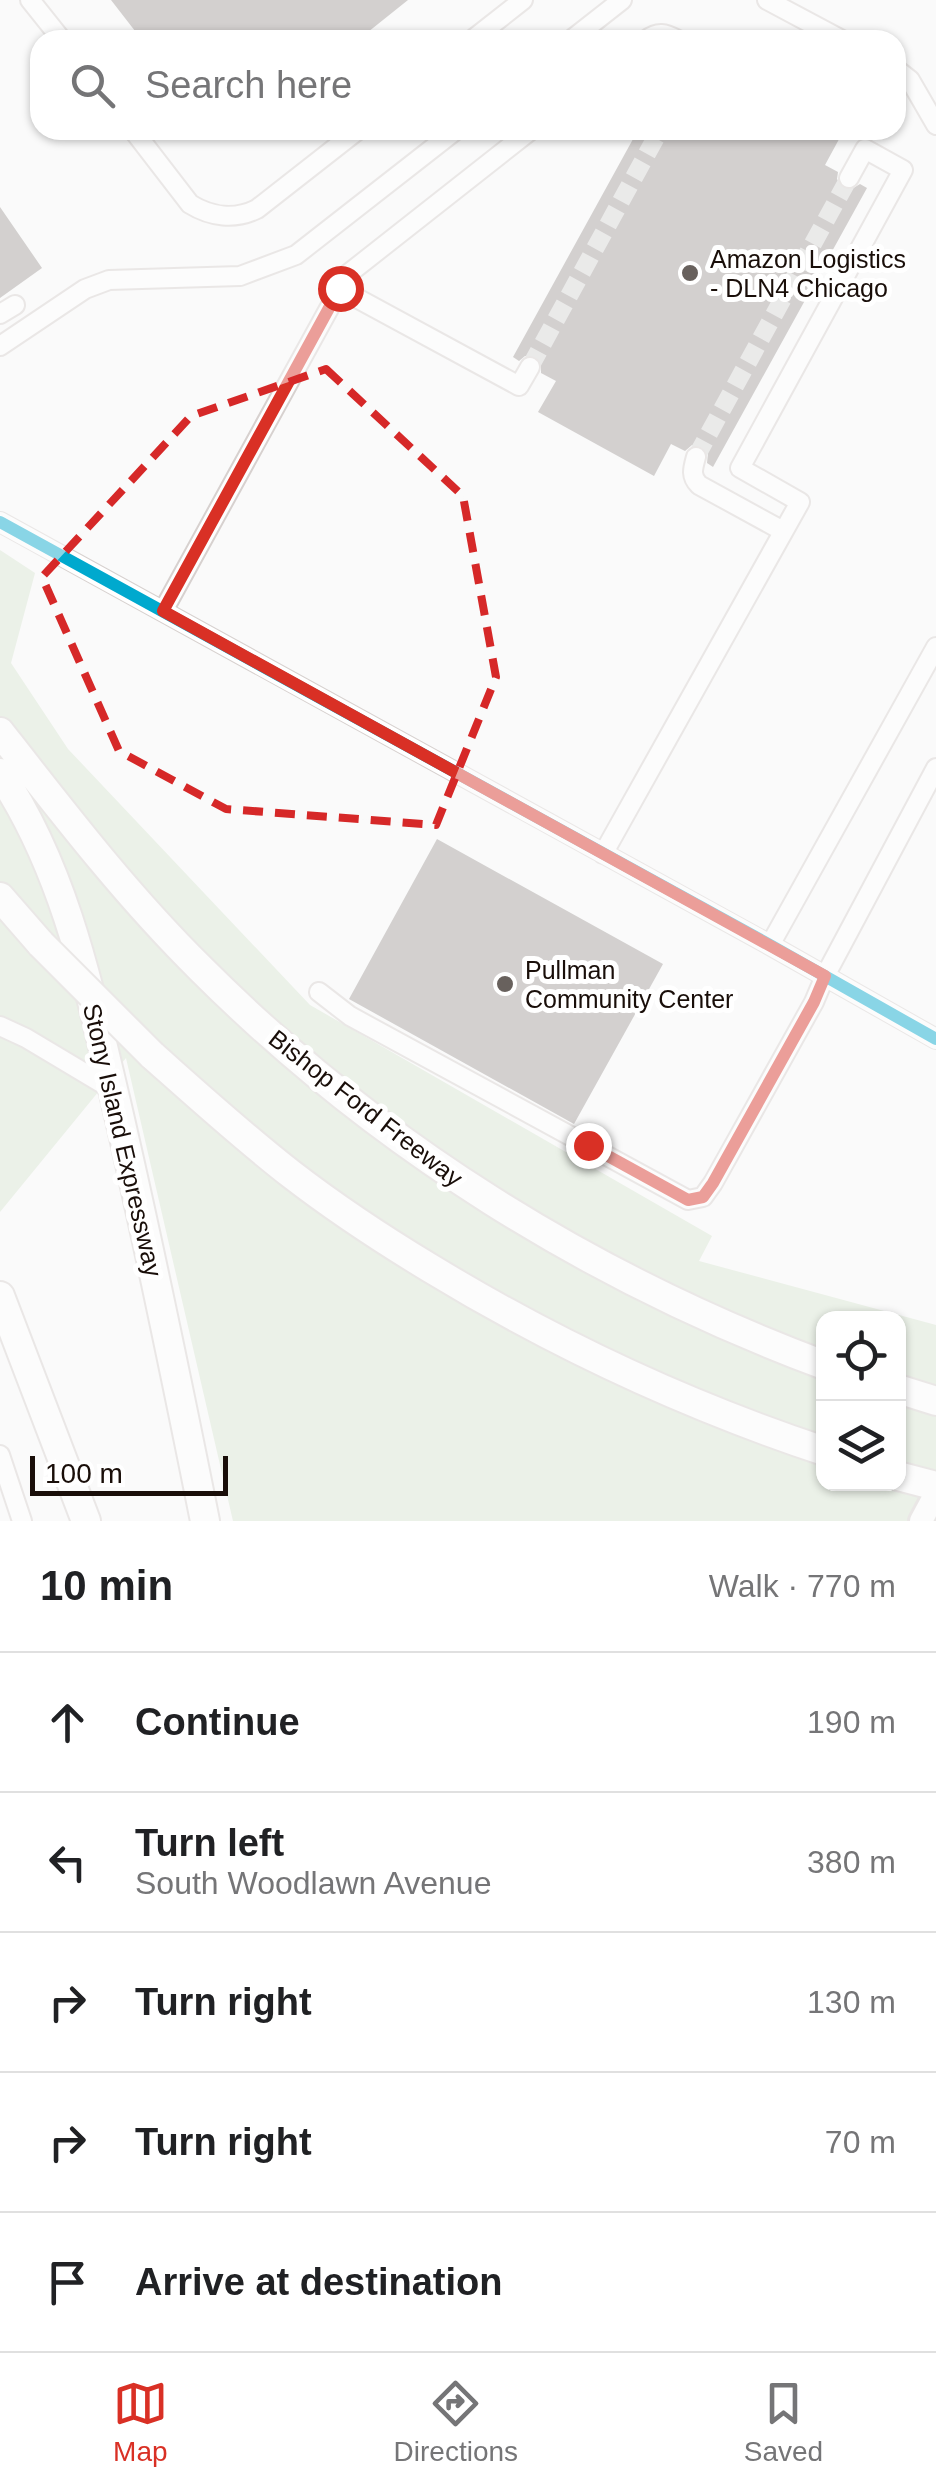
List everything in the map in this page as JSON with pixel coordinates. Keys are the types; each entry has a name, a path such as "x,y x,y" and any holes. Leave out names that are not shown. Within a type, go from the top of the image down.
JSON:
{"highway":[{"name":"Bishop Ford Freeway","path":"0,732 124,887 200,968 264,1030 376,1122 446,1173 589,1260 691,1311 816,1362"},
{"name":"Stony Island Expressway","path":"0,773 64,900 84,966 143,1217 206,1521"},
{"path":"0,897 40,944 152,1054 292,1175 383,1239 580,1353 752,1427 816,1448"},
{"path":"0,1296 86,1521"},
{"path":"906,1392 936,1401"},
{"path":"195,1471 217,1521"}],"main road":[{"path":"920,1484 921,1521"}],"street":[{"path":"30,0 54,30"},
{"path":"484,30 522,0"},
{"path":"584,30 622,0"},
{"path":"767,0 823,30"},
{"path":"906,77 936,126"},
{"path":"140,140 190,204 213,215 230,216 257,210 345,140"},
{"path":"0,346 85,288 108,280 240,276 296,255 443,140"},
{"path":"163,611 348,274 518,140"},
{"path":"602,854 800,502 740,468 903,170 865,150 848,178"},
{"path":"340,288 520,386 530,367"},
{"path":"696,457 692,472 698,485 784,530"},
{"path":"0,522 936,1038"},
{"path":"770,945 936,647"},
{"path":"319,992 350,1016 688,1200 703,1197 814,1002 936,768"},
{"path":"0,1026 113,1090"},
{"path":"0,1455 22,1521"}],"highlighted area":[{"path":"326,369 463,496 496,677 436,825 226,809 119,751 42,577 191,416"}],"green space":[{"path":"0,550 35,573 11,663 68,749 310,1005 712,1236 699,1261 884,1311 816,1311 816,1491 902,1491 921,1496 908,1521 233,1521 126,1058 0,1212"},
{"path":"906,1317 936,1325 936,1472 916,1467 906,1484"}],"building":[{"path":"111,0 408,0 370,30 134,30"},
{"name":"Amazon Logistics - DLN4 Chicago","path":"632,140 839,140 825,165 838,172 842,188 850,190 860,184 867,188 713,467 707,463 708,453 700,445 685,451 671,444 654,476 538,412 556,381 541,373 541,362 535,356 519,361 513,357"},
{"path":"0,207 42,268 0,298"},
{"name":"Pullman Community Center","path":"437,839 663,964 574,1124 349,999"}],"tunnel":[{"path":"530,367 655,140"},
{"path":"696,457 849,178"}],"transit line":[{"path":"0,522 936,1039"}],"place":[{"name":"Amazon Logistics - DLN4 Chicago","path":"690,273"},
{"name":"Pullman Community Center","path":"505,984"}],"route":[{"path":"340,288 163,611 825,976 703,1197 688,1200 588,1145"}]}
